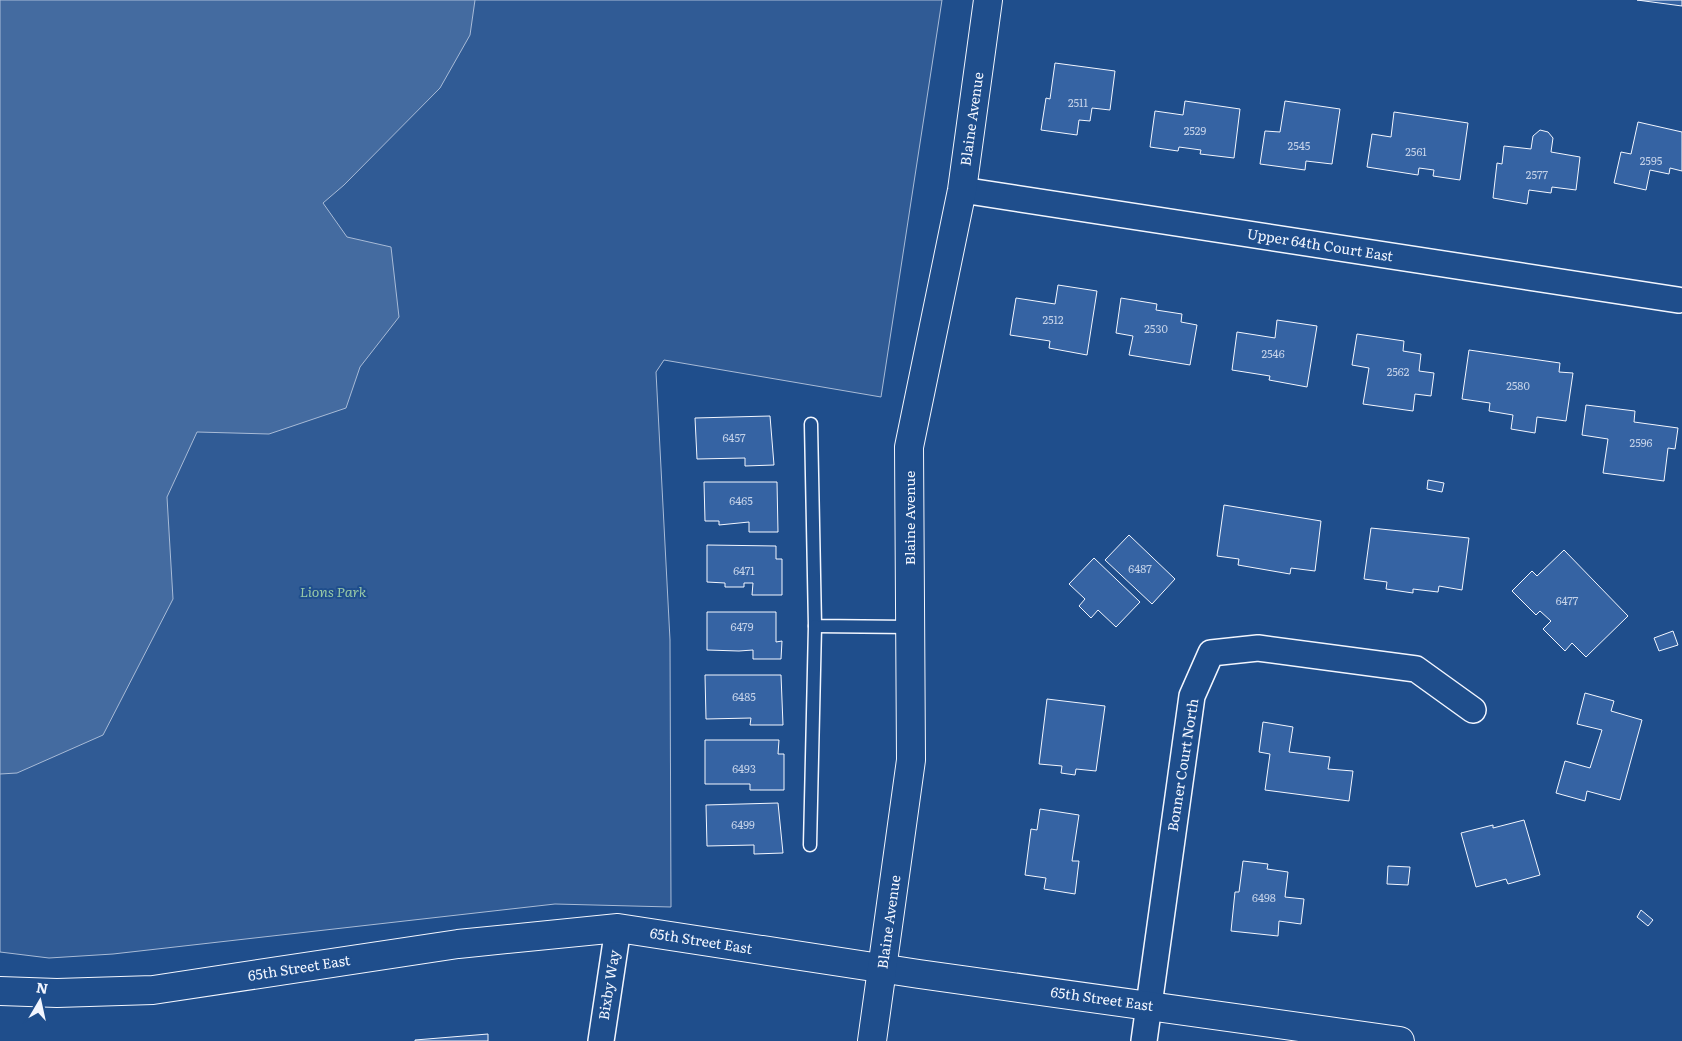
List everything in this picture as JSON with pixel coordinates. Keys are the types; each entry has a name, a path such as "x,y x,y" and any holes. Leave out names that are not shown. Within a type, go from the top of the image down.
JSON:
{"street":[{"name":"Blaine Avenue","path":"872,1041 910,760 909,447 962,190 988,0"},
{"name":"Upper 64th Court East","path":"962,190 1678,300"},
{"name":"Bonner Court North","path":"1148,1006 1192,696 1211,653 1258,648 1416,669 1473,710"},
{"name":"65th Street East","path":"0,992 57,993 153,990 458,944 618,928 883,968 1400,1041"},
{"name":"Bixby Way","path":"601,1041 618,928"},
{"path":"1144,1041 1148,1006"}],"lane":[{"path":"810,845 815,626 811,424"},
{"path":"815,626 910,627"}],"shaded area":[{"name":"Lions Park","path":"0,0 942,0 881,397 664,360 656,372 670,640 671,907 555,904 113,954 49,958 0,952"},
{"path":"0,0 475,0 470,35 440,88 344,185 323,203 347,237 391,247 399,317 360,367 346,408 269,434 197,432 167,497 173,599 103,735 17,773 0,774"}],"building":[{"path":"1637,0 1682,0 1682,6"},
{"path":"1055,63 1115,71 1110,110 1092,108 1090,121 1079,120 1077,135 1041,130 1046,98 1050,99"},
{"path":"1185,101 1240,109 1234,158 1200,154 1201,150 1179,147 1178,151 1150,147 1155,111 1183,115"},
{"path":"1285,101 1340,109 1332,164 1306,161 1305,170 1260,164 1265,131 1280,132"},
{"path":"1394,112 1468,123 1460,180 1433,176 1434,170 1419,168 1418,175 1367,167 1372,134 1391,137"},
{"path":"1638,122 1682,132 1682,171 1670,168 1669,174 1650,170 1646,190 1614,183 1621,152 1631,154"},
{"path":"1540,130 1548,132 1553,138 1551,152 1580,157 1576,190 1552,187 1551,193 1529,190 1527,204 1493,198 1497,163 1502,164 1504,146 1531,149 1533,136"},
{"path":"1058,285 1097,291 1087,355 1049,348 1050,341 1010,335 1016,298 1055,304"},
{"path":"1121,298 1157,304 1156,310 1182,314 1181,322 1197,325 1190,365 1129,355 1133,336 1116,333"},
{"path":"1277,320 1317,326 1307,387 1269,380 1270,376 1232,370 1237,332 1275,338"},
{"path":"1357,334 1404,341 1403,351 1421,354 1419,371 1434,373 1431,396 1415,394 1413,411 1363,404 1369,368 1352,365"},
{"path":"1469,350 1560,363 1559,372 1573,373 1566,421 1537,417 1535,433 1511,429 1513,415 1489,411 1490,403 1462,399"},
{"path":"1586,405 1635,411 1634,422 1678,428 1675,449 1668,448 1664,481 1603,473 1608,439 1582,435"},
{"path":"770,416 774,465 745,466 745,458 697,459 695,418"},
{"path":"1428,480 1444,483 1442,492 1427,489"},
{"path":"704,482 777,482 778,532 749,532 749,522 719,525 719,521 705,521"},
{"path":"1224,505 1321,521 1315,571 1291,568 1290,574 1238,565 1239,559 1217,556"},
{"path":"1371,528 1469,538 1462,590 1439,586 1438,592 1413,589 1413,593 1386,589 1387,582 1364,579"},
{"path":"1129,535 1175,579 1152,604 1105,560"},
{"path":"707,545 776,546 776,559 782,559 782,595 752,595 753,583 744,583 744,587 725,587 725,583 707,582"},
{"path":"1564,550 1628,616 1586,657 1572,643 1565,651 1543,629 1551,621 1540,611 1536,615 1512,591 1532,571 1537,576"},
{"path":"1094,558 1140,602 1116,627 1098,610 1091,618 1079,606 1085,599 1069,584"},
{"path":"707,612 776,612 776,642 782,641 781,659 753,659 753,650 707,650"},
{"path":"1673,631 1678,645 1659,651 1654,638"},
{"path":"705,675 781,675 783,725 750,725 751,718 706,719"},
{"path":"1585,693 1614,701 1611,711 1642,720 1620,800 1587,791 1585,801 1556,793 1565,761 1590,768 1602,730 1577,724"},
{"path":"1047,699 1105,706 1096,771 1076,769 1075,775 1061,773 1062,766 1039,764"},
{"path":"1263,722 1293,727 1289,752 1330,757 1328,769 1353,771 1349,801 1265,790 1270,754 1259,752"},
{"path":"705,740 779,740 778,754 784,754 784,790 750,790 750,784 705,784"},
{"path":"778,803 783,853 754,854 754,845 707,846 706,805"},
{"path":"1040,809 1079,815 1072,861 1079,861 1075,894 1044,889 1046,878 1025,875 1031,829 1037,830"},
{"path":"1524,820 1540,875 1508,884 1506,879 1476,887 1461,833 1493,825 1493,828"},
{"path":"1243,861 1268,864 1267,869 1288,872 1285,897 1304,899 1301,924 1279,921 1278,936 1231,931 1235,892 1239,892"},
{"path":"1388,866 1410,867 1408,885 1387,884"},
{"path":"1641,910 1653,920 1648,926 1637,917"},
{"path":"488,1034 488,1041 415,1041 415,1040"}]}
